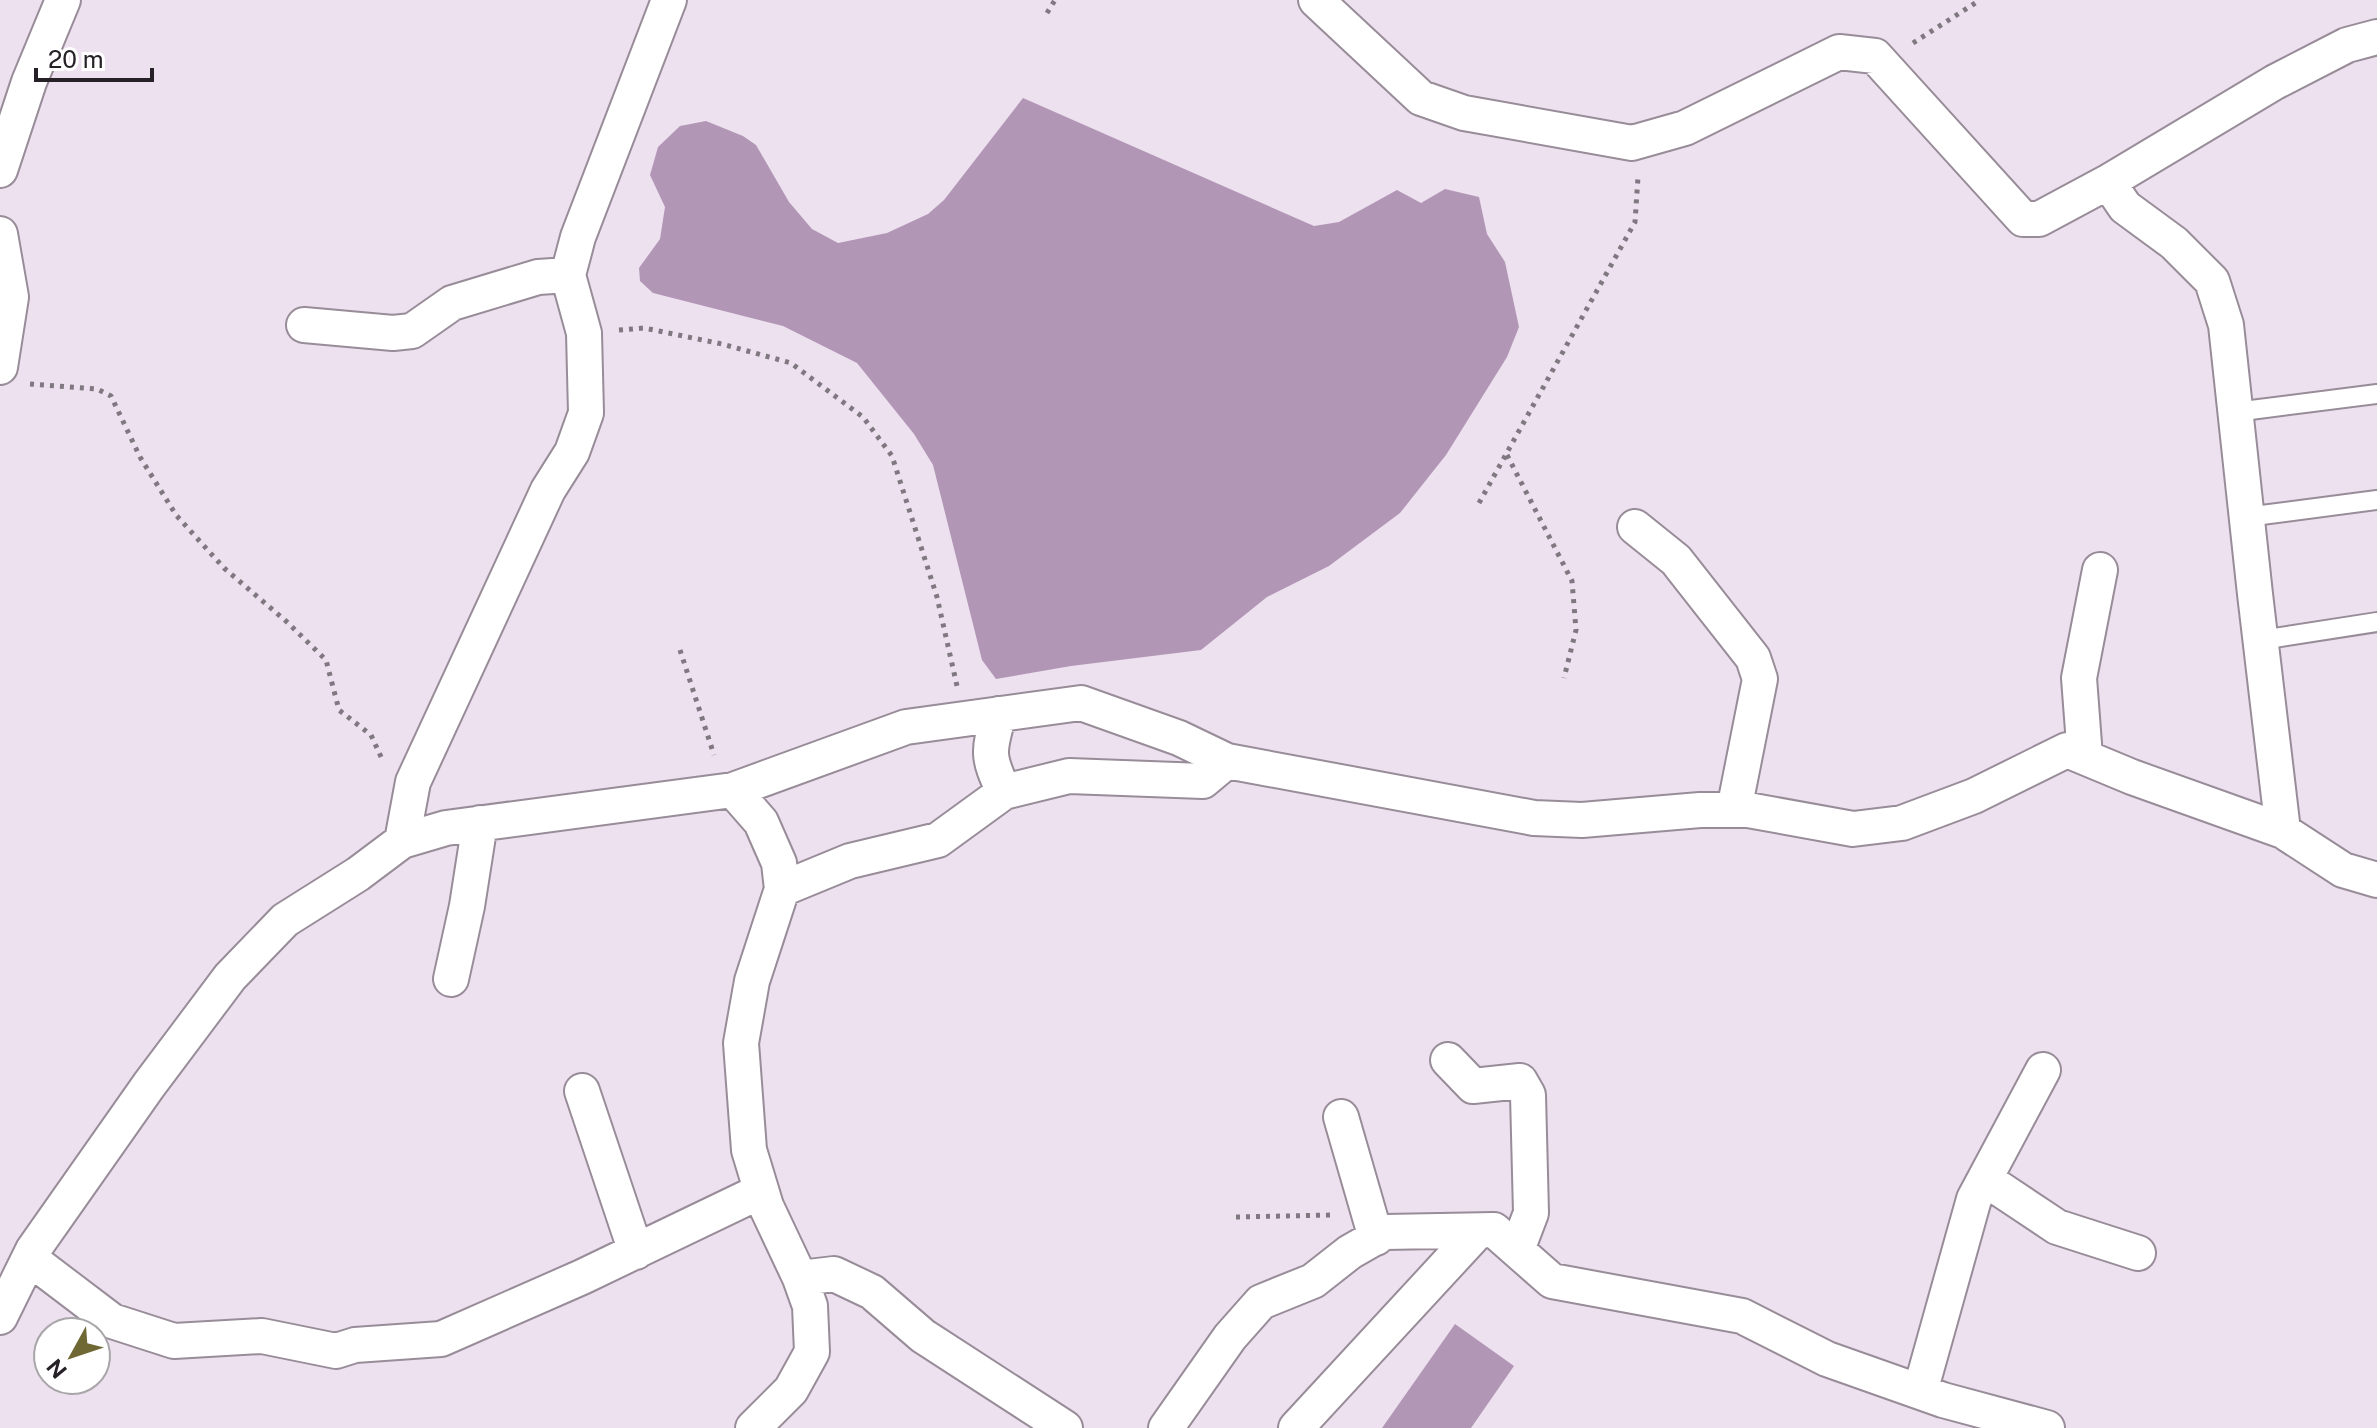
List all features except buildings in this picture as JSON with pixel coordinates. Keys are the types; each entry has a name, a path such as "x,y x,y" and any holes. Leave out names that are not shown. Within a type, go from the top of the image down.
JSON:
{"street":[{"path":"0,170 29,82 63,0"},
{"path":"402,841 413,782 548,490 572,452 586,413 584,333 568,275 578,237 669,0"},
{"path":"1316,0 1421,98 1464,113 1632,143 1685,128 1839,52 1875,56 2023,219 2039,219 2108,182 2275,82 2347,45 2377,37"},
{"path":"2108,182 2125,207 2174,243 2212,281 2226,325 2283,831"},
{"path":"0,234 11,297 14,375"},
{"path":"304,325 393,333 412,331 452,303 538,277 568,275"},
{"path":"1635,527 1676,560 1753,658 1760,679 1734,810"},
{"path":"2085,757 2079,678 2100,570"},
{"path":"0,1317 29,1258 140,1098 230,977 285,920 358,874 402,841 446,828 729,790 906,727 1081,703 1179,738 1227,761 1534,818 1582,820 1700,810 1748,810 1853,829 1902,823 1974,796 2067,750 2132,777 2283,831 2343,870 2377,880"},
{"path":"999,714 990,746 990,764 1004,792"},
{"path":"782,889 850,861 938,840 1004,792 1069,776 1203,781 1227,761"},
{"path":"729,790 761,822 779,863 782,889 752,981 741,1043 749,1150 766,1206 810,1306 812,1352 791,1390 753,1428"},
{"path":"451,979 480,823"},
{"path":"1448,1060 1473,1086 1520,1081 1528,1095 1531,1213 1517,1250"},
{"path":"1920,1392 1974,1199 2043,1070"},
{"path":"582,1091 636,1252"},
{"path":"1341,1117 1372,1226 1385,1232 1494,1230 1552,1281 1742,1316 1827,1359 1943,1400 2047,1428"},
{"path":"1985,1179 2057,1227 2138,1253"},
{"path":"29,1258 112,1321 174,1341 262,1336 336,1351 355,1345 441,1339 582,1277 761,1191"},
{"path":"1166,1428 1230,1337 1261,1302 1313,1281 1350,1252 1372,1226"},
{"path":"1296,1428 1478,1231"},
{"path":"800,1278 834,1274 872,1292 923,1336 1065,1428"}],"lane":[{"path":"2235,412 2377,394"},
{"path":"2246,517 2377,500"},
{"path":"2261,640 2377,622"}],"path":[{"path":"1047,13 1055,0"},
{"path":"1882,63 1980,0"},
{"path":"1479,503 1635,222 1640,140"},
{"path":"584,333 644,328 722,344 791,363 863,417 892,456 937,597 965,718"},
{"path":"14,375 97,389 111,396 140,457 176,515 224,568 326,660 339,710 371,735 382,758 380,774"},
{"path":"1506,454 1572,581 1576,630 1564,678"},
{"path":"680,650 729,790"},
{"path":"1236,1217 1372,1226"}],"shaded area":[{"path":"1023,98 1314,226 1339,222 1397,190 1421,203 1445,189 1479,197 1487,234 1505,262 1519,327 1507,357 1446,455 1400,513 1329,566 1267,597 1201,650 996,679 982,660 933,465 914,434 857,363 783,326 653,293 640,281 639,268 660,239 665,207 650,175 658,147 680,126 706,121 743,136 756,145 789,202 812,229 838,243 887,233 928,214 944,200"},
{"path":"1455,1324 1514,1366 1471,1428 1382,1428"}]}
